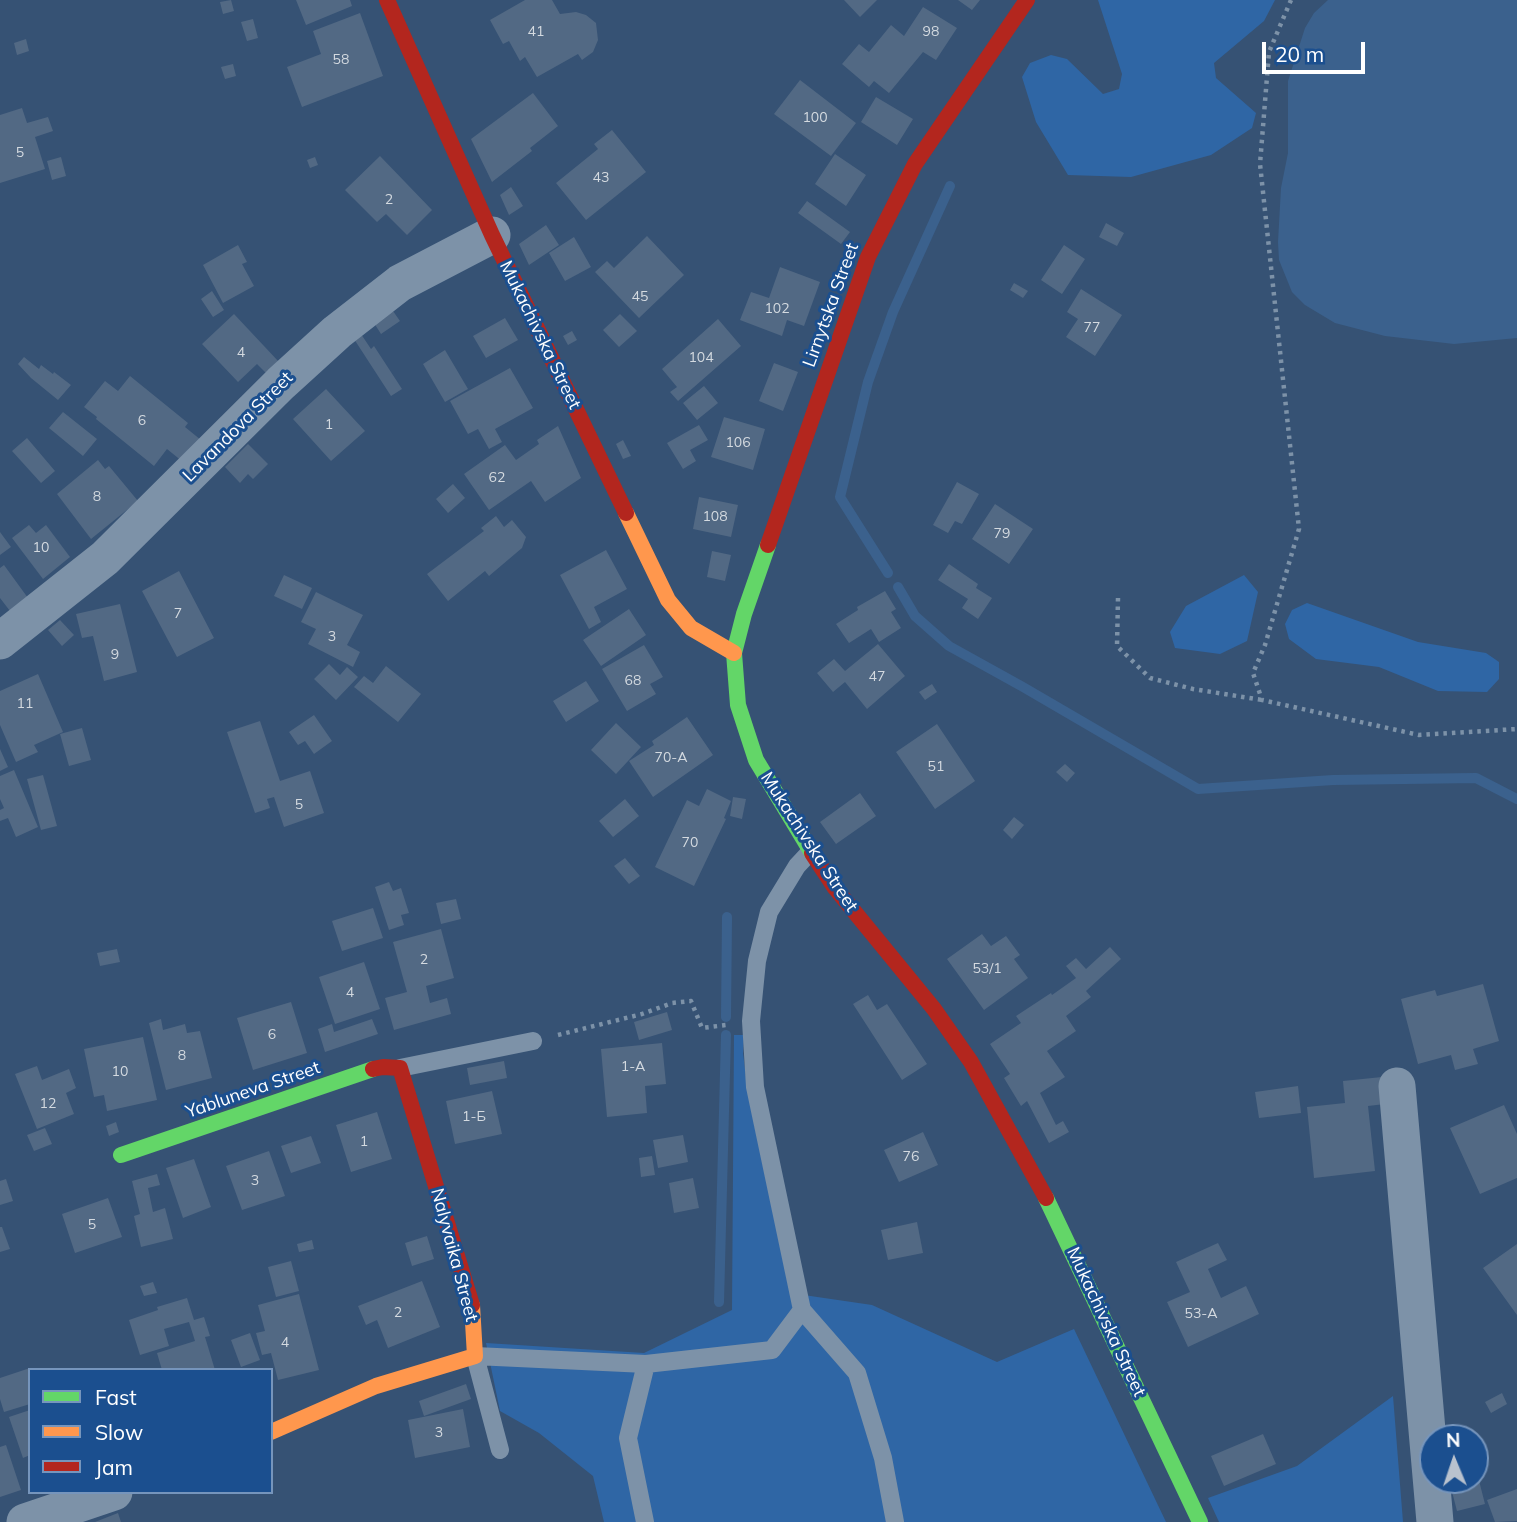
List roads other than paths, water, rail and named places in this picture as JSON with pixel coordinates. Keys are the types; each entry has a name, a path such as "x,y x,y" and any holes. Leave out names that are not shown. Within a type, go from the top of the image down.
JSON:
{"street":[{"name":"Mukachivska Street","path":"387,0 492,235 667,600 691,628 734,653 738,705 756,760 835,888 934,1009 971,1062 1056,1215 1200,1522"},
{"name":"Lirnytska Street","path":"734,653 753,587 867,257 915,164 1027,0"},
{"name":"Lavandova Street","path":"0,641 105,558 281,383 337,332 400,283 492,235"},
{"name":"Yabluneva Street","path":"121,1155 362,1072 383,1067 400,1068"},
{"name":"Nalyvaika Street","path":"400,1068 472,1306 475,1356"},
{"path":"1397,1086 1435,1522"},
{"path":"273,1431 376,1386 475,1356"},
{"path":"25,1522 108,1494"}],"lane":[{"path":"811,851 797,866 769,912 757,961 751,1021 755,1087 802,1310 856,1373 883,1458 895,1522"},
{"path":"400,1068 533,1041"},
{"path":"500,1450 475,1356 646,1364 772,1350 802,1310"},
{"path":"645,1522 628,1438 646,1364"}],"waterway":[{"path":"888,573 840,497 868,382 893,312 950,186"},
{"path":"898,587 915,616 949,646 1198,789 1333,780 1476,778 1517,799"},
{"path":"726,1017 727,917"},
{"path":"719,1302 726,1035"}]}
